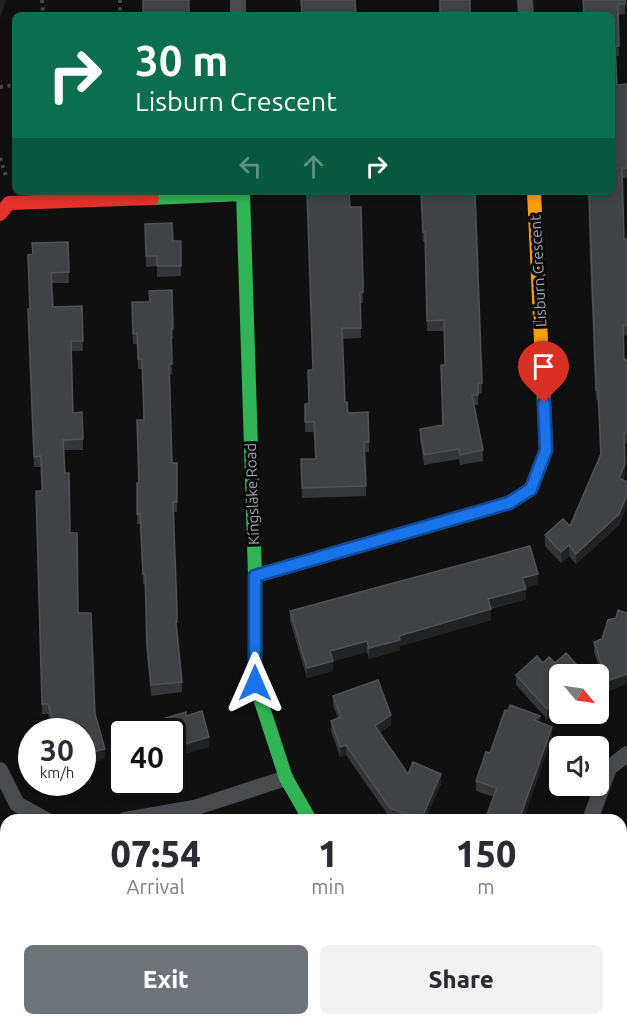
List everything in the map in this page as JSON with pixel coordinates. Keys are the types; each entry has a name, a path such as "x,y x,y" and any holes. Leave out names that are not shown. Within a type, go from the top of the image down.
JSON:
{"street":[{"path":"0,214 9,203 196,195"},
{"name":"Kingslake Road","path":"243,195 255,576 255,683 286,778 307,814"},
{"name":"Lisburn Crescent","path":"255,576 509,503 531,489 546,450 534,195"},
{"path":"592,814 609,768 627,754"},
{"path":"0,771 17,804 35,814"},
{"path":"160,814 194,808 286,778"}],"path":[{"path":"0,158 6,176"}],"building":[{"path":"143,0 189,0 189,12 143,12"},
{"path":"301,0 355,0 356,12 302,12"},
{"path":"440,0 470,0 470,12 440,12"},
{"path":"583,0 625,0 625,4 618,4 619,46 615,46 615,12 584,12"},
{"path":"615,46 617,85 627,84 627,168 622,168 624,239 627,239 627,325 623,325 624,360 627,359 627,433 624,433 625,464 619,478 627,482 627,495 619,514 576,554 569,545 561,552 545,535 563,519 570,526 601,454 598,390 596,390 589,195 615,195"},
{"path":"307,195 349,195 350,207 361,207 363,292 360,293 361,328 342,328 345,402 347,402 348,413 368,412 369,442 364,442 366,486 302,488 301,459 316,459 314,422 305,422 305,404 309,403 308,370 313,370"},
{"path":"421,195 475,195 482,383 478,383 478,395 472,395 483,450 460,455 459,449 424,455 420,429 443,425 441,365 445,365 444,320 427,321 425,232 423,232"},
{"path":"172,223 173,241 181,241 181,266 157,266 157,256 146,256 145,224"},
{"path":"68,242 69,272 51,273 53,307 82,306 83,341 71,341 73,413 82,412 83,439 63,440 65,473 69,473 70,533 77,533 78,613 91,613 95,714 105,749 96,751 96,718 52,718 48,704 42,704 36,491 42,491 41,456 34,457 28,309 30,309 28,255 33,254 32,243"},
{"path":"172,290 172,364 169,364 172,463 177,463 177,502 173,502 176,622 182,682 151,685 140,513 137,514 137,483 139,483 137,420 144,420 142,359 138,359 137,333 133,334 132,302 150,302 149,291"},
{"path":"530,546 538,574 522,578 526,589 488,599 491,609 399,636 400,640 369,648 367,641 330,651 333,661 307,668 290,611"},
{"path":"618,610 627,613 627,674 609,680 609,664 601,664 594,642 602,639 608,620 616,618"},
{"path":"566,653 576,664 549,664 549,707 547,709 516,675 537,656 543,663 549,657 555,663"},
{"path":"378,680 391,715 375,726 408,774 413,762 441,774 424,814 406,814 390,808 346,745 340,747 331,721 341,717 333,696"},
{"path":"510,705 540,716 534,720 552,727 521,814 487,814 497,788 476,781 486,752 490,753 505,710 508,711"},
{"path":"202,711 209,737 186,744 186,718 166,718 186,712 186,716"}],"traffic: fast":[{"path":"152,198 220,195"},
{"path":"243,195 255,576 255,683 286,778 307,814"},
{"path":"255,576 509,503 531,489 546,450 542,362"}],"traffic: slow":[{"path":"534,195 542,362"}],"traffic: jam":[{"path":"0,214 9,203 152,198"}],"route":[{"path":"255,683 255,576 509,503 531,489 546,450 544,403"}]}
